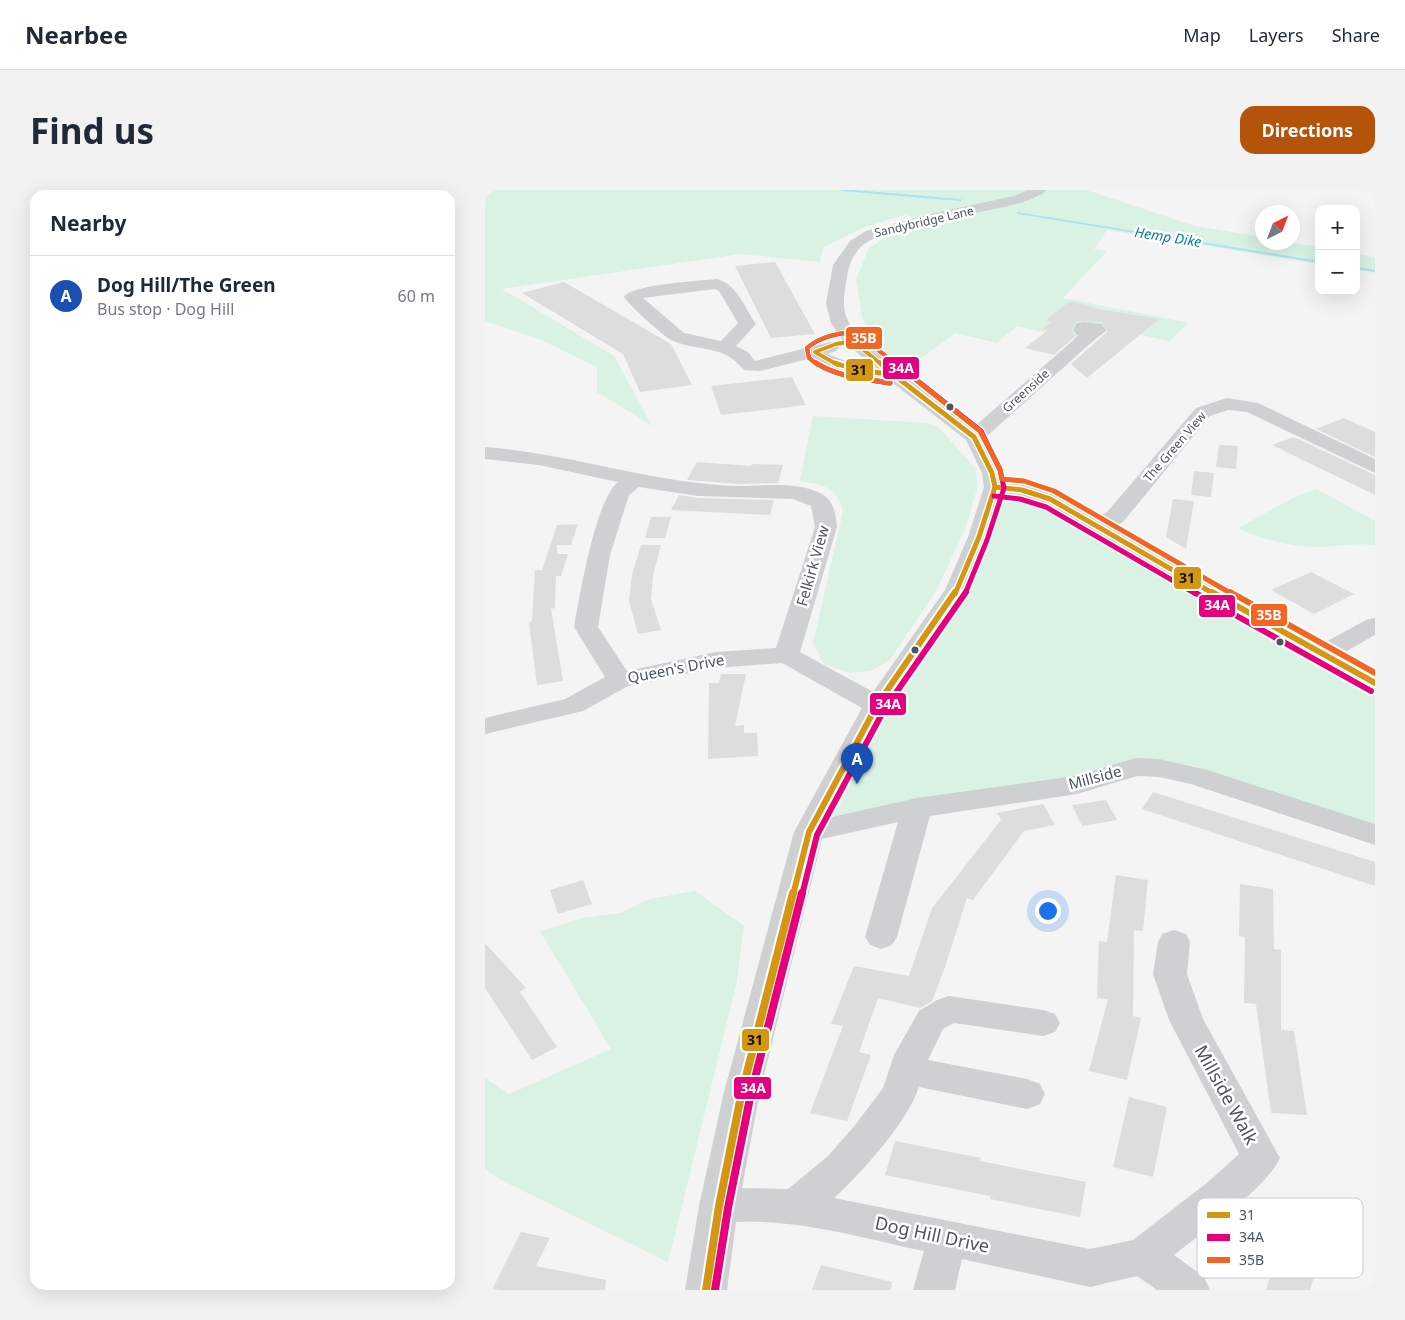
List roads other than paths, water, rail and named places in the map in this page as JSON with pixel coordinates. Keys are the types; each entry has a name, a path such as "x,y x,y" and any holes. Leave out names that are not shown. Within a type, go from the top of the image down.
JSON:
{"street":[{"name":"Sandybridge Lane","path":"995,487 993,472 974,436 853,341 840,323 834,302 841,265 855,244 871,234 893,227 1019,199 1039,190"},
{"path":"725,347 747,324 725,288 717,284 639,293 632,297 678,337 725,347 742,356 750,366 760,366 815,352 836,344 853,341"},
{"name":"Greenside","path":"974,436 1083,340"},
{"path":"815,352 820,358 838,364 894,375"},
{"name":"The Green View","path":"1097,527 1115,517 1203,412 1227,404 1251,407 1375,467"},
{"path":"485,453 515,454 635,479"},
{"path":"620,680 586,627 599,555 619,492 635,479"},
{"name":"Felkirk View","path":"635,479 698,490 793,493 807,495 818,500 826,511 826,527 786,655"},
{"path":"706,1290 719,1206 741,1096 809,832 877,706 957,590 979,537 995,487 1022,490 1050,499 1375,683"},
{"path":"1323,654 1375,624"},
{"path":"786,655 877,706"},
{"name":"Queen's Drive","path":"485,726 574,705 620,680 716,660 786,655"},
{"name":"Millside","path":"809,832 917,808 1077,785 1135,768 1159,768 1197,776 1375,835"},
{"path":"881,937 917,808"},
{"name":"Millside Walk","path":"1174,942 1170,974 1186,1020 1261,1158 1217,1198"},
{"path":"795,1207 841,1168 869,1135 899,1094 907,1070 931,1020 949,1009 1043,1024"},
{"path":"907,1070 1027,1094"},
{"name":"Dog Hill Drive","path":"719,1206 761,1204 795,1207 1090,1268 1143,1256"},
{"name":"Millside Walk","path":"1143,1256 1197,1214"},
{"path":"933,1290 947,1238"},
{"path":"1143,1256 1189,1290"}],"waterway":[{"path":"842,190 960,200"},
{"name":"Hemp Dike","path":"1018,213 1315,261"},
{"name":"Hemp Dike","path":"1360,269 1375,271"}],"place":[{"name":"Dog Hill/The Green","path":"857,784"}]}
